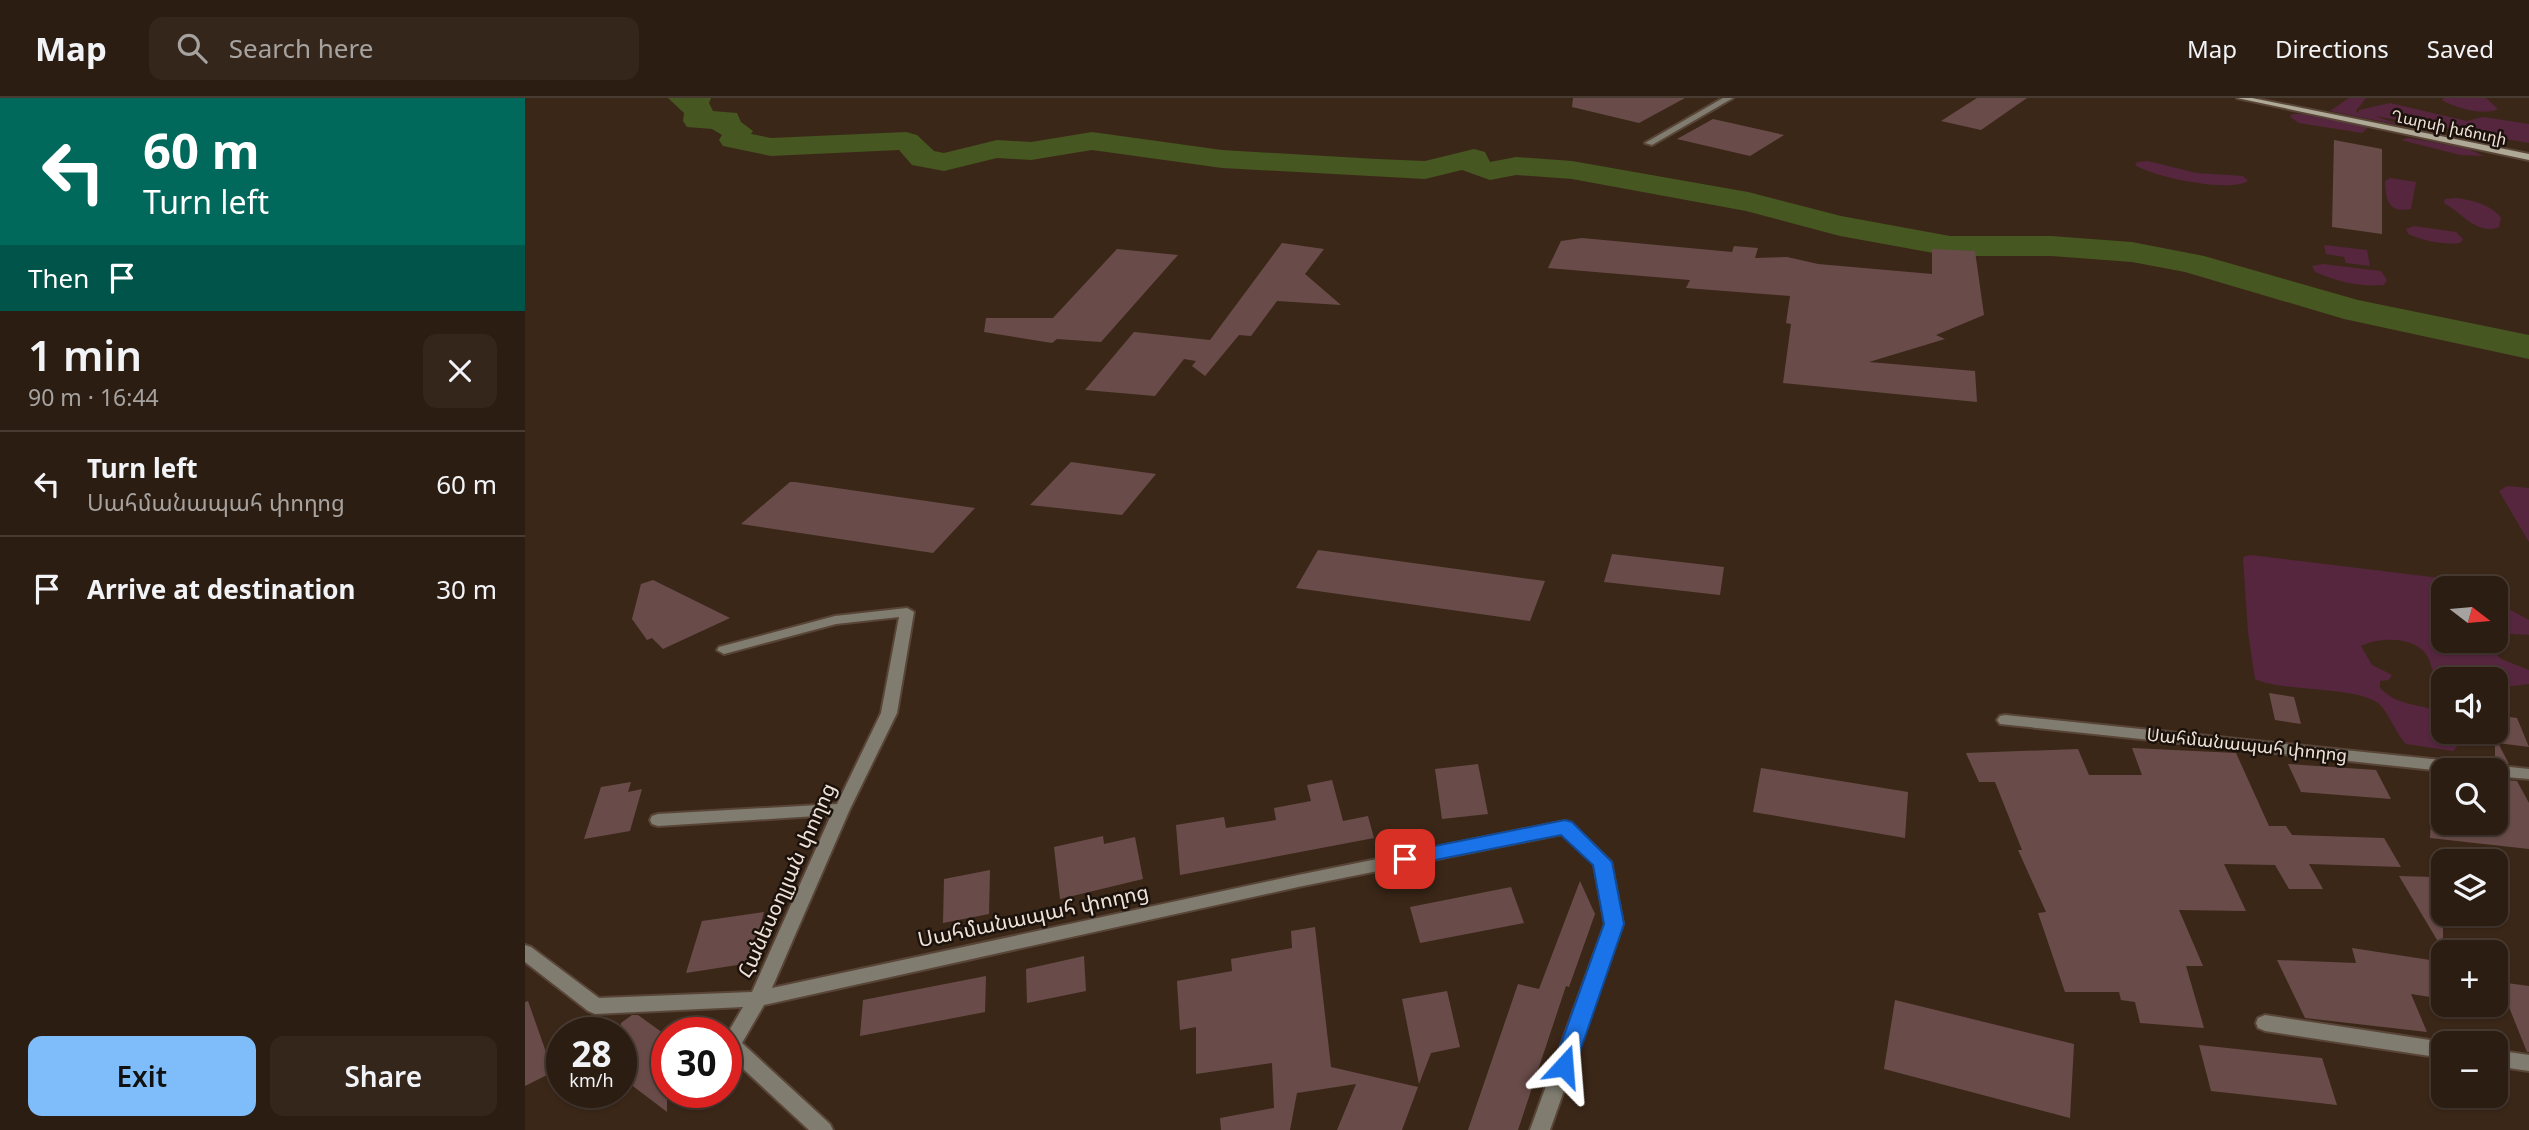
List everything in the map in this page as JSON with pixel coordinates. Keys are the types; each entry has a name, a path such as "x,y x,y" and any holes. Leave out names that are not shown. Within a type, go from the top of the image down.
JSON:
{"main road":[{"name":"Ղարսի խճուղի","path":"2241,98 2529,157"}],"street":[{"path":"1649,143 1729,98"},
{"name":"Հանեսօղլյան փողոց","path":"724,650 835,620 907,612 889,713 842,809 758,999 731,1045 823,1130"},
{"name":"Սահմանապահ փողոց","path":"2005,720 2431,764"},
{"path":"2508,772 2529,774"},
{"path":"658,820 842,809"},
{"name":"Սահմանապահ փողոց","path":"525,953 596,1006 758,999 1298,881 1565,827 1602,862 1614,924 1540,1130"},
{"path":"2265,1023 2431,1048"},
{"path":"2508,1060 2529,1063"}],"shaded area":[{"path":"2349,98 2366,98 2356,111 2359,113 2359,110 2390,103 2467,121 2483,117 2529,124 2529,143 2375,116 2404,126 2330,111"},
{"path":"2486,98 2498,109 2485,112 2470,110 2448,103 2442,100"},
{"path":"2292,114 2368,127 2362,133 2299,123 2290,117"},
{"path":"2409,138 2466,148 2484,156 2460,155 2401,140"},
{"path":"2148,161 2196,173 2243,176 2248,181 2225,185 2191,182 2144,170 2135,165 2137,162"},
{"path":"2390,178 2416,182 2411,209 2397,209 2390,204 2385,181"},
{"path":"2457,198 2487,206 2501,218 2499,227 2491,229 2477,226 2444,203 2445,199"},
{"path":"2414,226 2456,232 2463,239 2460,243 2427,240 2408,234 2406,229"},
{"path":"2324,245 2367,250 2370,266 2346,263 2344,257 2326,254"},
{"path":"2323,264 2381,271 2387,280 2384,285 2341,281 2315,272 2312,266"},
{"path":"2507,486 2529,488 2529,542 2499,491"},
{"path":"2250,555 2431,577 2431,653 2495,653 2501,659 2529,670 2529,684 2508,687 2508,667 2432,667 2420,648 2404,641 2377,641 2361,646 2372,665 2392,675 2389,680 2380,681 2380,688 2394,699 2431,709 2431,744 2459,744 2453,751 2406,744 2382,707 2373,700 2359,695 2285,686 2255,679 2248,632 2243,557"},
{"path":"2508,609 2529,620 2529,635 2508,634"}],"building":[{"path":"1573,98 1685,98 1639,123 1572,107"},
{"path":"1977,98 2027,98 1981,130 1941,121"},
{"path":"1713,119 1784,135 1750,156 1677,139"},
{"path":"2334,140 2382,149 2382,234 2332,227"},
{"path":"1582,238 1732,252 1734,246 1758,248 1755,258 1787,257 1818,264 1932,274 1932,249 1975,251 1984,315 1936,335 1945,339 1869,362 1975,371 1977,402 1783,383 1791,324 1786,323 1790,296 1686,288 1690,280 1548,268 1561,241"},
{"path":"1282,243 1324,249 1305,274 1341,305 1277,301 1251,336 1239,335 1205,376 1192,366 1196,361 1184,359 1155,396 1085,390 1134,332 1210,340"},
{"path":"1117,249 1178,255 1101,342 1057,339 1052,343 984,332 986,318 1053,318"},
{"path":"1071,462 1156,474 1122,515 1030,505"},
{"path":"790,482 975,508 933,553 741,524"},
{"path":"1318,550 1545,581 1530,621 1296,588"},
{"path":"1612,554 1724,567 1720,595 1604,582"},
{"path":"653,580 730,618 663,649 652,638 647,640 632,619 641,584"},
{"path":"2269,693 2294,697 2301,724 2275,720"},
{"path":"2508,717 2517,718 2529,747 2506,744 2508,744"},
{"path":"2495,744 2499,744 2506,758 2495,758"},
{"path":"2132,748 2236,753 2269,826 2286,826 2292,835 2384,838 2401,867 2309,864 2323,889 2289,889 2275,865 2224,864 2246,911 2179,910 2203,966 2186,966 2204,1028 2140,1023 2135,1002 2121,1000 2119,992 2065,992 2038,913 2046,912 2018,850 2022,850 1995,782 1979,782 1966,753 2078,749 2089,775 2142,775"},
{"path":"1478,764 1488,814 1442,819 1435,769"},
{"path":"2288,764 2376,770 2391,799 2301,792"},
{"path":"1761,768 1908,792 1905,838 1753,812"},
{"path":"1332,780 1343,821 1368,816 1374,838 1180,875 1176,825 1224,817 1226,828 1276,820 1274,808 1311,801 1307,785"},
{"path":"2508,780 2517,781 2529,803 2529,849 2430,838 2431,822 2431,835 2508,835"},
{"path":"631,782 628,792 642,789 630,831 584,839 601,787"},
{"path":"1103,836 1104,844 1135,837 1143,879 1060,899 1054,847"},
{"path":"990,870 989,914 943,923 944,879"},
{"path":"2399,876 2431,877 2431,926 2443,926 2443,940 2437,940"},
{"path":"1580,881 1595,914 1569,987 1566,986 1518,1130 1468,1130 1518,984 1539,989"},
{"path":"1511,887 1524,923 1420,943 1410,907"},
{"path":"764,912 750,963 686,973 702,921"},
{"path":"1315,927 1331,1067 1418,1087 1402,1130 1337,1130 1356,1084 1297,1093 1290,1130 1221,1130 1220,1118 1274,1108 1272,1063 1196,1074 1196,1027 1180,1030 1177,981 1232,971 1231,959 1292,948 1291,931"},
{"path":"2352,948 2431,960 2431,997 2411,994 2427,1032 2305,1018 2277,960 2356,963"},
{"path":"1084,956 1086,991 1027,1003 1026,969"},
{"path":"986,976 985,1012 860,1036 863,1000"},
{"path":"2508,983 2529,986 2527,1052 2508,1004"},
{"path":"1447,991 1460,1047 1431,1053 1419,1084 1402,999"},
{"path":"1895,1000 2074,1044 2070,1118 1884,1069"},
{"path":"528,1001 546,1052 546,1076 525,1086 525,1002"},
{"path":"638,1015 651,1024 651,1100 637,1089 637,1017 629,1017"},
{"path":"2199,1045 2322,1058 2337,1105 2211,1091"}],"waterway":[{"path":"682,98 698,99 689,104 699,109 697,121 727,119 725,126 738,131 734,140 771,147 906,141 917,149 923,159 944,162 997,149 1031,151 1065,143 1092,141 1222,159 1425,170 1474,158 1475,167 1490,171 1516,166 1572,170 1748,202 1840,226 1950,246 2051,246 2132,252 2192,263 2290,294 2357,311 2529,347"}],"route":[{"path":"1405,859 1565,827 1602,862 1614,924 1564,1066"}]}
